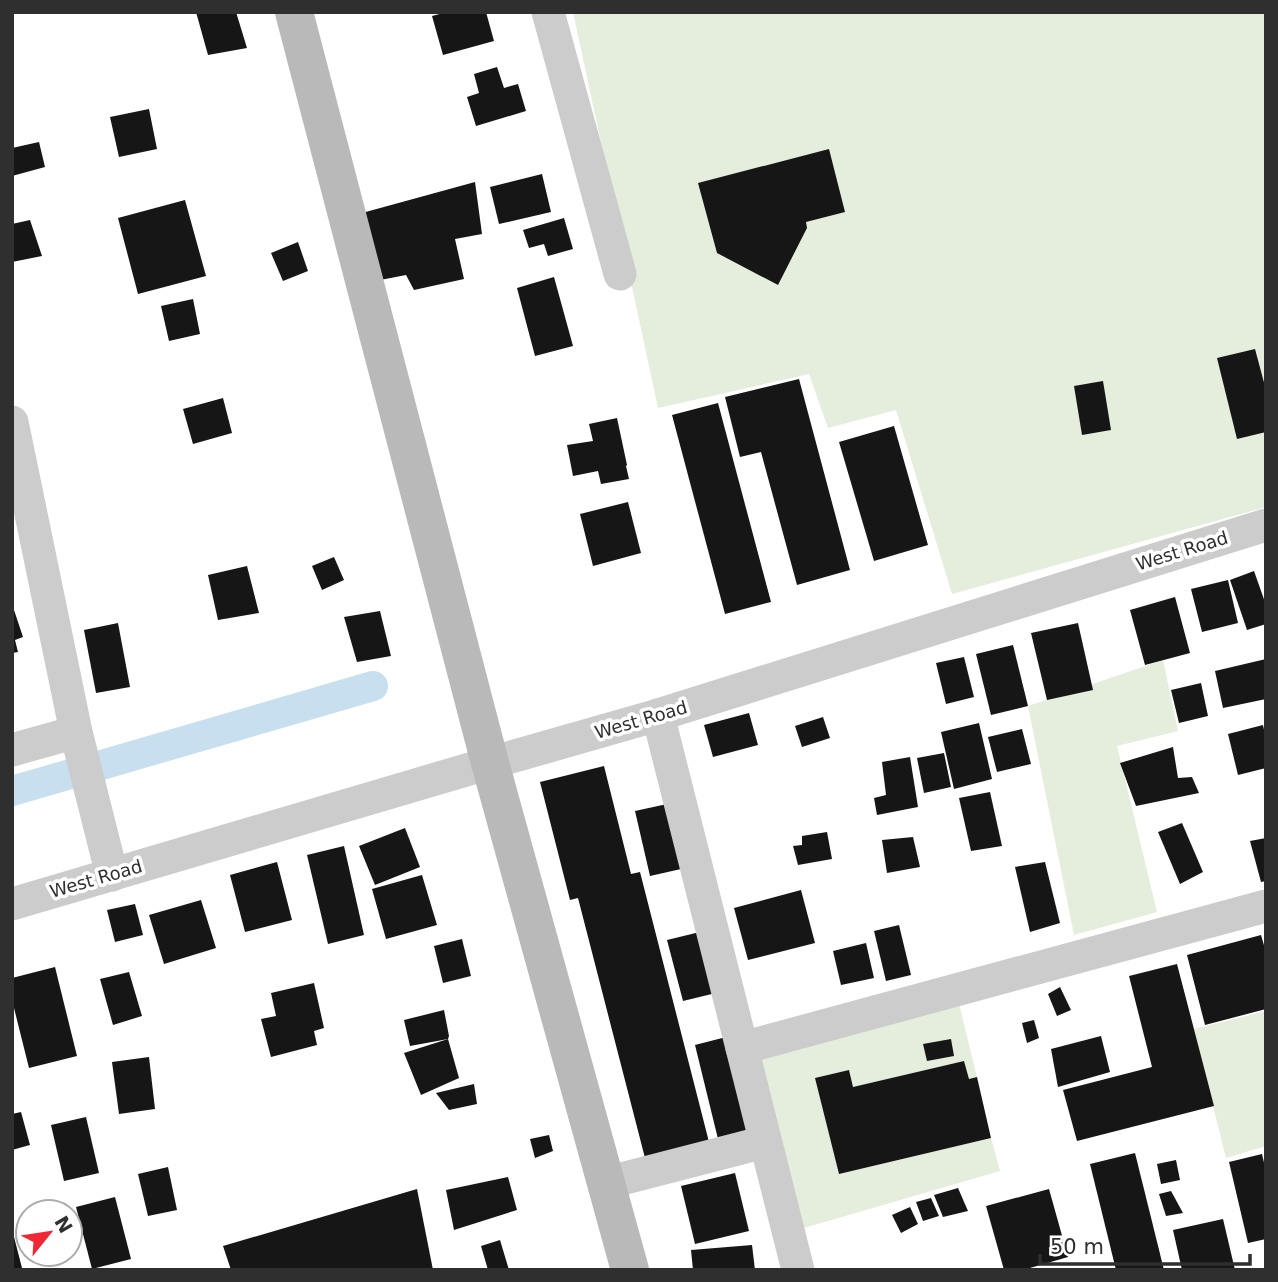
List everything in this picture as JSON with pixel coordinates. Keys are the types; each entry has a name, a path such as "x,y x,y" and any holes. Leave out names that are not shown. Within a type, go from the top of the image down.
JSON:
{"main road":[{"path":"294,12 490,763 630,1270"}],"street":[{"path":"548,12 620,274"},
{"path":"13,426 76,732 112,875"},
{"name":"West Road","path":"12,904 657,715 1266,525"},
{"path":"657,715 798,1270"},
{"path":"12,750 76,732"},
{"path":"742,1048 1266,906"},
{"path":"606,1183 765,1142"}],"green space":[{"path":"573,12 1266,12 1266,507 952,594 896,410 828,428 809,374 658,408"},
{"path":"1163,660 1178,731 1117,746 1157,912 1074,935 1028,706"},
{"path":"959,1004 977,1077 969,1079 964,1061 853,1087 849,1070 816,1078 839,1174 991,1138 1000,1171 797,1230 754,1058"},
{"path":"1266,1011 1266,1146 1226,1158 1194,1029"}],"building":[{"path":"196,12 236,12 247,48 208,55"},
{"path":"447,12 486,12 494,41 443,55 432,16"},
{"path":"497,67 504,88 518,84 526,111 476,126 467,97 479,93 474,74"},
{"path":"149,109 157,149 119,157 110,117"},
{"path":"39,142 45,167 12,176 12,148"},
{"path":"829,149 845,212 806,222 807,228 778,285 717,253 698,183"},
{"path":"542,174 551,212 499,224 490,187"},
{"path":"475,182 482,234 455,239 464,279 414,290 406,275 370,282 362,213"},
{"path":"185,200 206,276 138,294 118,218"},
{"path":"564,218 573,249 548,256 544,244 529,248 523,230"},
{"path":"30,220 42,256 12,262 12,224"},
{"path":"298,242 308,271 283,281 271,253"},
{"path":"554,277 573,346 535,356 517,288"},
{"path":"193,299 200,334 169,341 161,306"},
{"path":"1255,349 1266,390 1266,432 1237,439 1217,358"},
{"path":"799,379 850,570 797,585 761,452 740,457 725,397"},
{"path":"1103,381 1111,430 1082,435 1074,386"},
{"path":"223,398 232,433 193,444 183,409"},
{"path":"718,403 771,602 725,614 672,415"},
{"path":"617,418 629,479 601,484 598,471 573,476 567,445 593,441 589,424"},
{"path":"894,426 928,545 874,561 839,442"},
{"path":"628,502 641,553 593,566 580,514"},
{"path":"334,557 344,580 322,590 312,566"},
{"path":"247,566 259,613 218,620 208,575"},
{"path":"1254,571 1266,605 1266,624 1247,630 1230,580"},
{"path":"1228,580 1238,623 1202,632 1191,589"},
{"path":"1175,597 1190,653 1145,665 1130,610"},
{"path":"14,610 23,637 15,640 18,652 12,653 12,611"},
{"path":"380,611 391,656 357,662 344,617"},
{"path":"118,623 130,687 96,693 84,630"},
{"path":"1078,623 1093,690 1047,700 1031,633"},
{"path":"1013,645 1028,706 991,715 976,654"},
{"path":"964,657 974,697 946,704 936,663"},
{"path":"1266,659 1266,699 1223,708 1215,671"},
{"path":"1201,683 1208,716 1179,723 1171,690"},
{"path":"749,713 758,745 713,757 704,725"},
{"path":"823,717 830,738 802,747 795,726"},
{"path":"979,723 992,779 954,789 941,732"},
{"path":"1263,725 1266,768 1238,775 1228,734"},
{"path":"1022,729 1031,764 997,772 988,737"},
{"path":"1173,747 1178,778 1192,777 1199,793 1136,806 1120,763"},
{"path":"944,753 951,787 924,793 917,758"},
{"path":"910,757 918,807 877,815 874,798 886,795 882,762"},
{"path":"604,766 631,874 640,872 709,1142 645,1158 578,898 570,900 540,782"},
{"path":"990,792 1002,846 971,851 959,798"},
{"path":"667,804 681,869 650,876 635,811"},
{"path":"1182,823 1203,872 1180,884 1158,832"},
{"path":"405,828 420,867 375,885 359,846"},
{"path":"827,832 832,859 798,865 793,846 802,845 802,836"},
{"path":"913,837 920,867 887,873 882,840"},
{"path":"1266,838 1266,881 1261,882 1250,841"},
{"path":"344,846 364,935 328,944 307,855"},
{"path":"277,862 292,920 245,932 230,875"},
{"path":"1045,862 1060,923 1030,932 1015,867"},
{"path":"422,875 437,925 386,939 372,889"},
{"path":"801,890 815,943 748,960 734,908"},
{"path":"201,900 216,948 164,964 149,915"},
{"path":"135,904 143,935 115,942 107,910"},
{"path":"899,925 911,975 886,981 874,931"},
{"path":"704,931 720,992 683,1001 667,940"},
{"path":"1261,935 1266,952 1266,1009 1205,1025 1187,955"},
{"path":"462,939 471,976 443,983 434,946"},
{"path":"866,943 874,978 841,985 833,951"},
{"path":"1177,964 1214,1106 1077,1141 1063,1090 1152,1067 1129,976"},
{"path":"55,967 77,1056 29,1068 12,1000 12,978"},
{"path":"129,972 142,1016 113,1025 100,979"},
{"path":"314,983 324,1028 314,1031 317,1045 271,1057 261,1019 276,1016 271,993"},
{"path":"1060,987 1071,1010 1057,1016 1048,994"},
{"path":"444,1010 448,1039 410,1046 404,1020"},
{"path":"1034,1020 1039,1038 1027,1043 1022,1023"},
{"path":"730,1036 754,1131 718,1139 695,1045"},
{"path":"1101,1036 1110,1072 1058,1087 1051,1049"},
{"path":"448,1039 459,1078 421,1095 404,1053"},
{"path":"951,1039 954,1056 927,1061 923,1044"},
{"path":"149,1057 155,1109 119,1114 112,1062"},
{"path":"964,1061 969,1079 977,1077 991,1138 839,1174 815,1078 849,1070 853,1087"},
{"path":"474,1084 477,1104 449,1110 436,1093"},
{"path":"21,1112 30,1145 12,1150 12,1114"},
{"path":"86,1117 99,1173 64,1181 51,1125"},
{"path":"549,1135 553,1151 535,1158 530,1139"},
{"path":"1135,1153 1164,1270 1116,1270 1090,1164"},
{"path":"1262,1154 1266,1171 1266,1239 1248,1243 1229,1162"},
{"path":"1176,1160 1180,1180 1161,1184 1157,1164"},
{"path":"168,1167 177,1210 148,1216 138,1174"},
{"path":"735,1173 749,1231 695,1244 681,1186"},
{"path":"508,1177 517,1210 454,1230 446,1190"},
{"path":"958,1188 968,1211 943,1217 934,1195"},
{"path":"417,1189 433,1270 231,1270 223,1246"},
{"path":"1049,1189 1068,1257 1023,1270 1004,1270 986,1206"},
{"path":"1171,1191 1183,1213 1166,1216 1159,1194"},
{"path":"115,1197 131,1259 92,1269 84,1238 84,1205"},
{"path":"931,1198 939,1216 923,1221 916,1202"},
{"path":"910,1207 918,1224 901,1233 892,1215"},
{"path":"1223,1219 1235,1270 1182,1270 1173,1230"},
{"path":"13,1233 14,1268 22,1268 12,1270"},
{"path":"500,1240 509,1270 488,1270 481,1246"},
{"path":"752,1245 755,1270 693,1270 691,1250"}],"waterway":[{"path":"12,791 373,686"}]}
